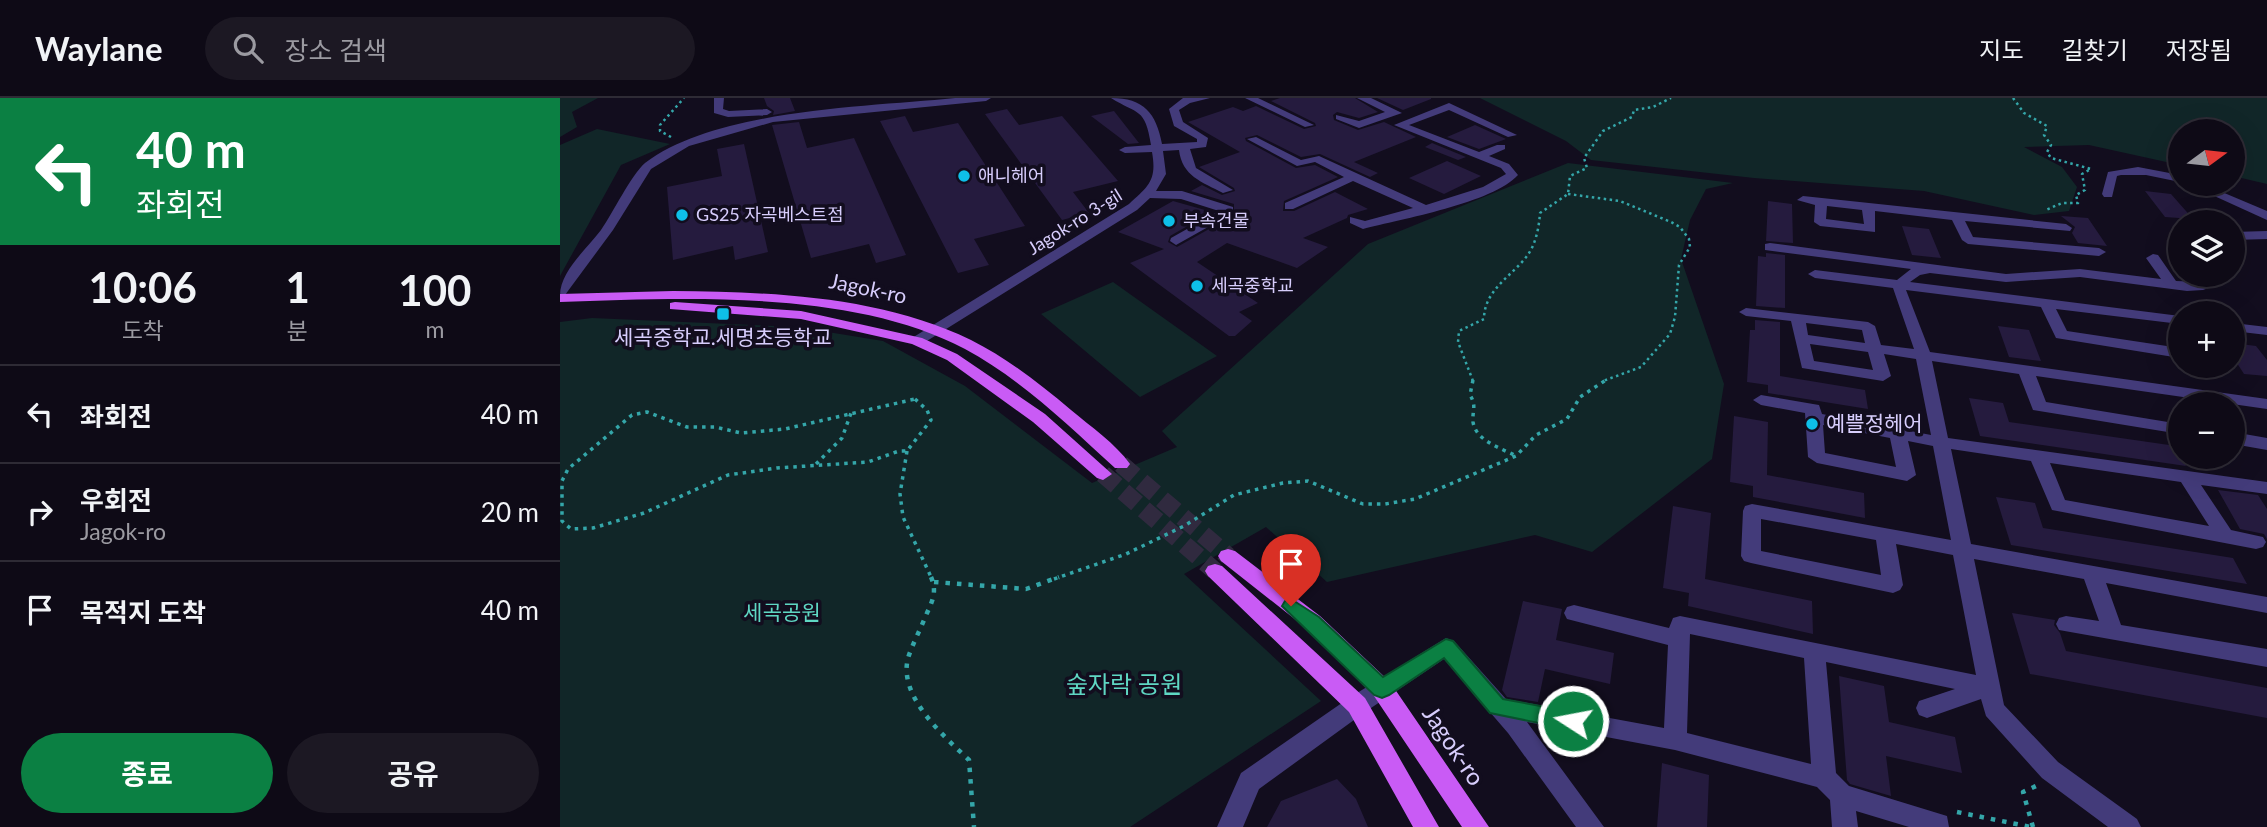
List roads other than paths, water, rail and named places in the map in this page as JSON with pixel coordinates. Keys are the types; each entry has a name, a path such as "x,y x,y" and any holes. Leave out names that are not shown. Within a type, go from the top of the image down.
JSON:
{"main road":[{"name":"Jagok-ro","path":"560,299 641,295 772,298 832,306 935,330 979,351 1037,388 1121,464"},
{"name":"Jagok-ro","path":"560,309 662,306 754,311 801,316 917,341 952,357 1039,418 1103,474"},
{"name":"Jagok-ro","path":"1426,827 1357,705 1221,564 1312,622 1382,689 1476,827"}],"street":[{"path":"719,98 718,111 728,114 986,98"},
{"name":"Jagok-ro 3-gil","path":"917,341 1133,208 1148,194 1160,173 1149,114 1129,101 1116,98"},
{"path":"1125,150 1202,145 1203,138 1178,124 1174,109 1187,100 1205,98"},
{"path":"1250,98 1309,125"},
{"path":"1362,98 1413,119"},
{"path":"1354,220 1363,225 1486,190 1508,180 1511,171 1399,125 1449,106 1513,135"},
{"path":"560,292 607,230 647,167 685,144 772,119 871,107"},
{"path":"1340,117 1359,125 1394,112"},
{"path":"1252,139 1301,164 1315,158 1422,208"},
{"path":"1184,146 1185,164 1193,172 1227,190"},
{"path":"1480,156 1501,146"},
{"path":"2108,194 2112,174 2126,170 2142,170 2168,176"},
{"path":"1289,206 1353,177"},
{"path":"1450,192 1470,183 1486,190"},
{"path":"1148,194 1182,195 1228,210 1176,242"},
{"path":"2192,196 2248,205"},
{"path":"2225,196 2267,216"},
{"path":"1803,200 2066,228"},
{"path":"1821,202 1820,222 1871,229 1868,207"},
{"path":"1956,216 1968,240 2099,252"},
{"path":"2048,226 2072,273"},
{"path":"2245,236 2267,235"},
{"path":"1770,247 2006,278 2072,273 2168,285"},
{"path":"1812,252 1815,278 2168,319"},
{"path":"2153,258 2168,279"},
{"path":"1900,286 1908,275 1938,269"},
{"path":"1900,286 1923,354 1994,709 2057,775 2128,827"},
{"path":"2047,304 2062,335 2168,351"},
{"path":"1746,312 1797,317 1868,326 1882,376 1807,365 1797,317"},
{"path":"2245,328 2267,331"},
{"path":"1801,338 2025,368 2168,392"},
{"path":"2025,368 2039,407 2168,427"},
{"path":"1761,400 1814,410 1816,457 1907,475 1898,435"},
{"path":"2245,402 2267,404"},
{"path":"1813,418 1940,442 2267,488"},
{"path":"2245,437 2267,444"},
{"path":"2038,456 2058,505 2256,542"},
{"path":"2187,477 2225,536"},
{"path":"1885,535 1893,584 1751,556 1752,511 1885,535 1962,549 2267,605"},
{"path":"2092,573 2113,631"},
{"path":"1574,613 1679,639"},
{"path":"1675,740 1680,624 1990,687"},
{"path":"2066,624 2267,658"},
{"path":"1230,827 1250,781 1357,705 1446,647 1516,726 1591,827"},
{"path":"1814,652 1833,787 1845,827"},
{"path":"1927,708 1990,687"},
{"path":"1497,707 1675,740 1833,787 1938,824"}],"tunnel":[{"path":"1121,464 1228,556"},
{"path":"1103,474 1215,571"}],"place":[{"name":"애니헤어","path":"964,176"},
{"name":"GS25 자곡베스트점","path":"682,215"},
{"name":"부속건물","path":"1169,221"},
{"name":"세곡중학교","path":"1197,286"},
{"name":"세곡중학교.세명초등학교","path":"723,314"},
{"name":"예쁠정헤어","path":"1812,424"}],"park label":[{"name":"세곡공원","path":"782,613"},
{"name":"숲자락 공원","path":"1124,685"}]}
